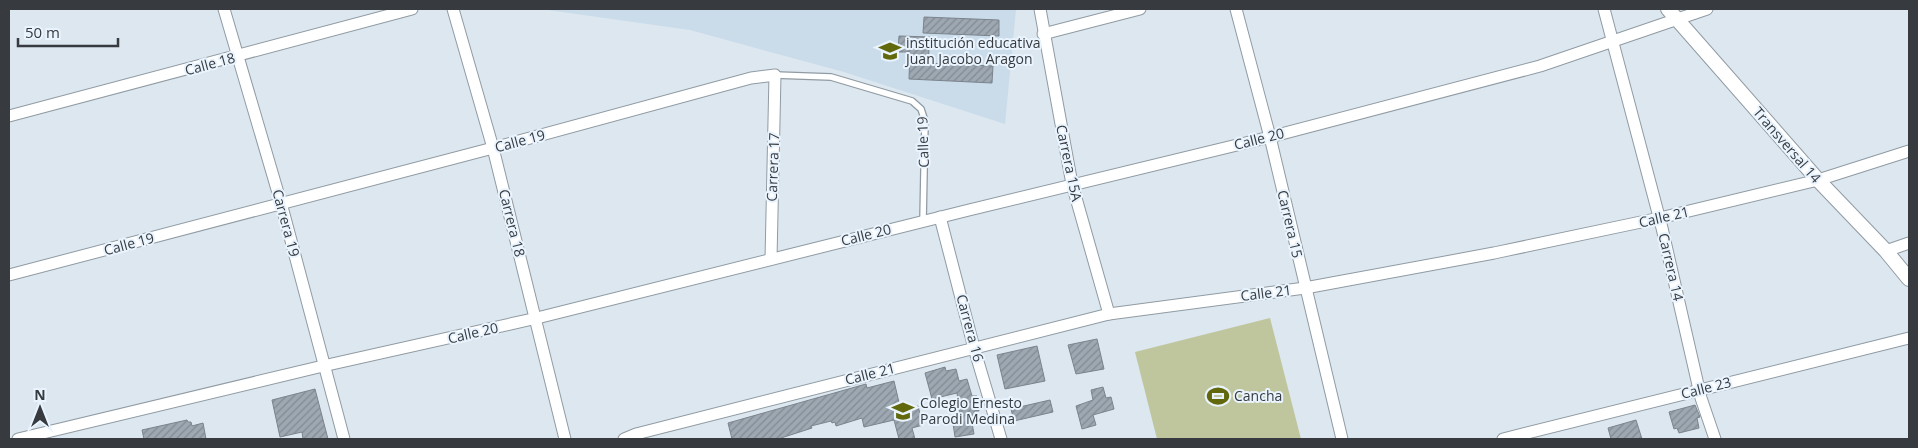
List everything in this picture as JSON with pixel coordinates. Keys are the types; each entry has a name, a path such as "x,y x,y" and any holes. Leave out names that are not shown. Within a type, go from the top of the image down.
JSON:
{"street":[{"name":"Carrera 19","path":"224,9 280,203 344,439"},
{"name":"Calle 18","path":"9,116 238,57 412,9"},
{"name":"Carrera 18","path":"453,9 493,148 565,439"},
{"name":"Carrera 15A","path":"1040,9 1072,184 1109,314"},
{"path":"1044,34 1140,9"},
{"name":"Carrera 15","path":"1236,9 1270,137 1342,439"},
{"name":"Carrera 14","path":"1604,9 1660,218 1699,389 1715,439"},
{"name":"Calle 20","path":"18,439 323,366 536,318 1072,184 1270,137 1540,66 1613,41 1672,14 1707,9"},
{"name":"Transversal 14","path":"1672,14 1818,180 1886,251 1909,279"},
{"name":"Calle 19","path":"9,274 493,148 751,78 775,76"},
{"name":"Carrera 17","path":"770,259 775,76"},
{"name":"Calle 21","path":"624,439 636,434 1109,314 1305,288 1494,253 1660,218 1818,180 1909,151"},
{"name":"Carrera 16","path":"940,217 974,348 1001,439"},
{"path":"1886,251 1909,243"},
{"name":"Calle 23","path":"1504,439 1909,338"}],"lane":[{"name":"Calle 19","path":"775,76 830,77 912,101 922,109 925,121 923,221"}],"shaded area":[{"name":"institución educativa Juan Jacobo Aragon","path":"541,9 1016,9 1005,124 844,72 690,30"}],"green space":[{"name":"Cancha","path":"1270,318 1301,439 1157,439 1135,352"}],"building":[{"path":"924,17 999,20 999,36 923,33"},
{"path":"899,36 930,37 928,63 993,66 992,83 909,79 910,52 898,52"},
{"path":"1097,339 1104,369 1076,374 1068,345"},
{"path":"1037,346 1045,381 1005,389 997,355"},
{"path":"945,367 946,371 956,369 959,381 967,379 972,396 977,396 979,411 974,411 976,422 972,423 974,434 955,437 952,417 960,416 957,393 932,399 925,373"},
{"path":"894,381 901,411 918,406 923,425 912,428 915,439 899,439 894,420 864,427 862,418 836,426 835,422 832,423 831,421 811,426 812,428 778,439 732,439 728,423 866,384 867,388"},
{"path":"1103,387 1106,398 1111,397 1114,409 1093,415 1096,425 1082,429 1076,406 1093,400 1091,390"},
{"path":"315,389 328,439 303,439 302,432 280,437 272,400"},
{"path":"1050,400 1053,412 1014,421 1011,409"},
{"path":"1695,405 1700,417 1697,418 1699,428 1679,433 1677,428 1674,429 1669,412"},
{"path":"187,420 191,422 192,426 203,423 206,439 144,439 142,430"},
{"path":"1636,420 1642,439 1611,439 1608,428"}],"place":[{"name":"institución educativa Juan Jacobo Aragon","path":"890,51"},
{"name":"Cancha","path":"1218,396"},
{"name":"Colegio Ernesto Parodi Medina","path":"903,411"}]}
